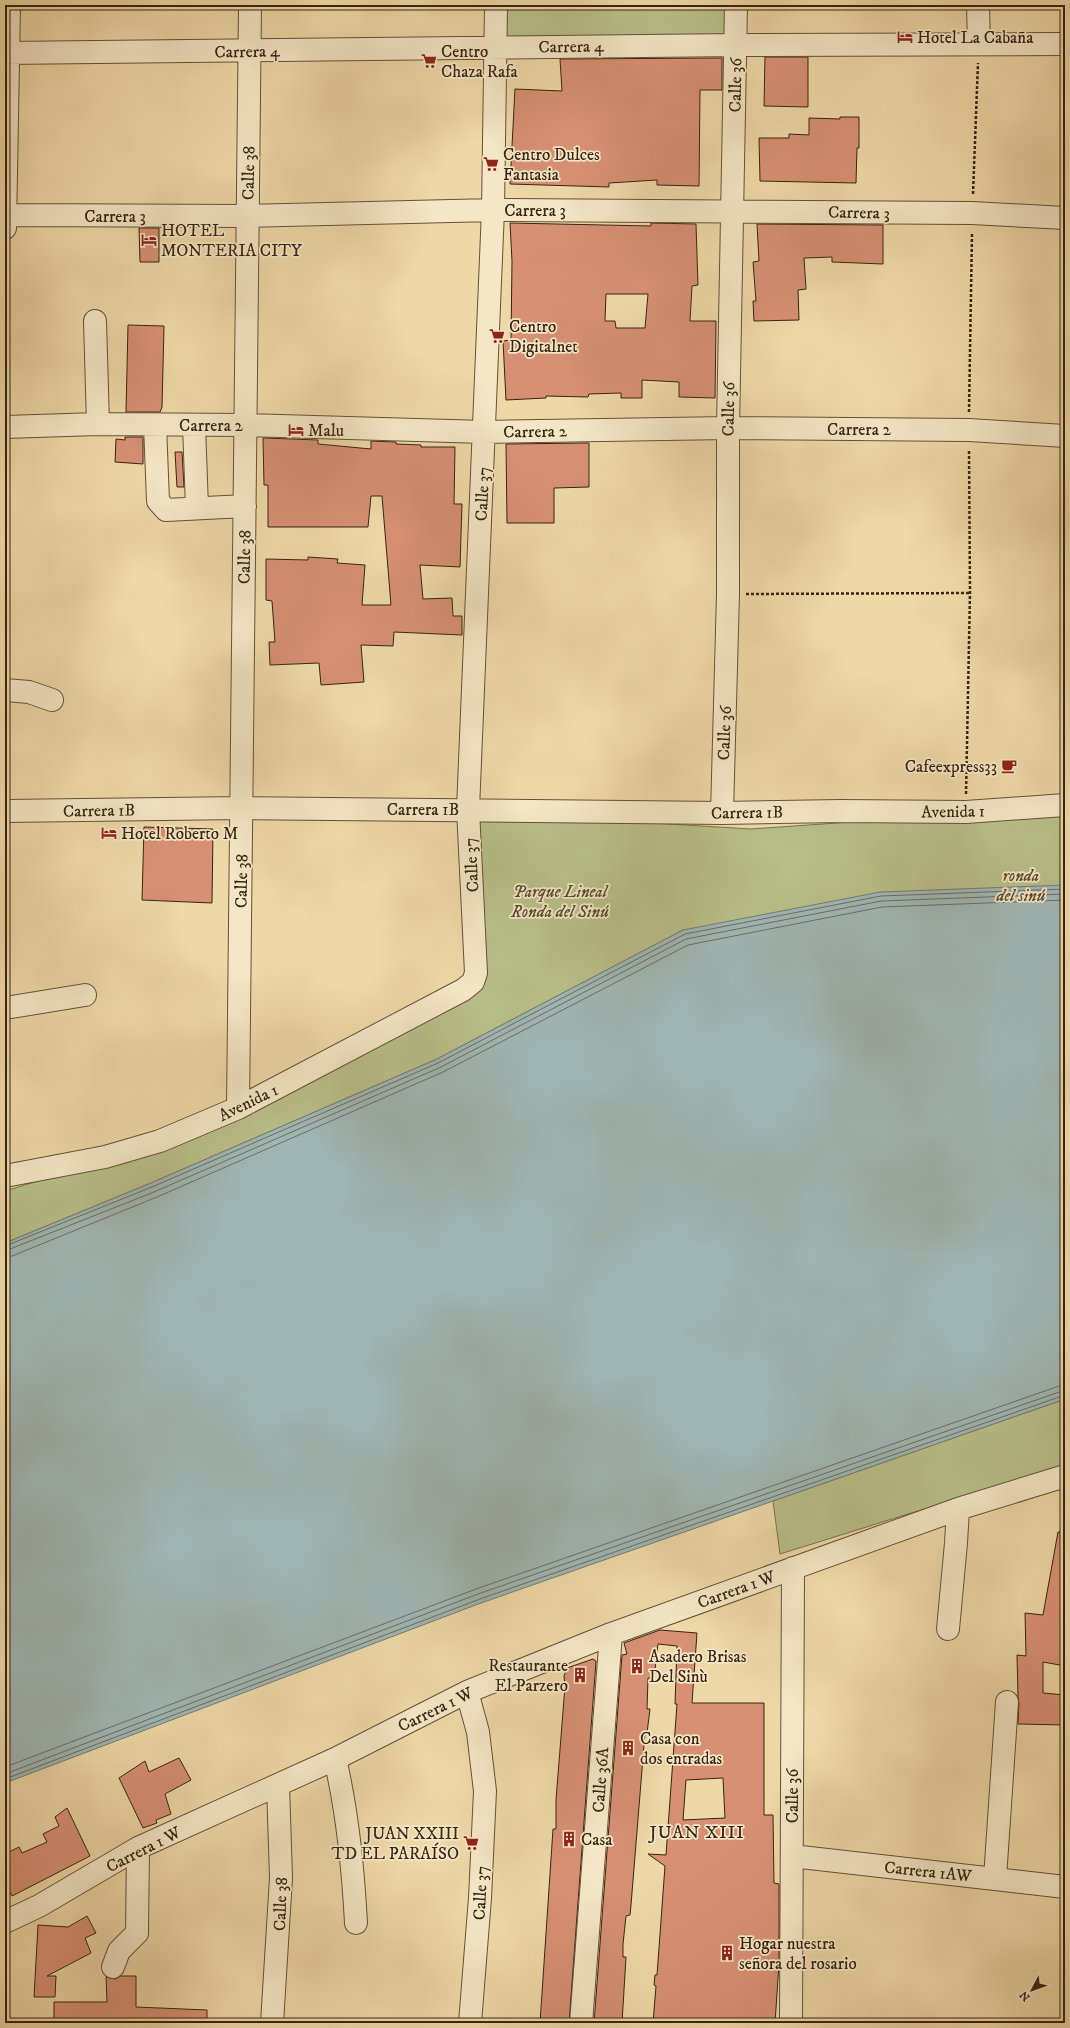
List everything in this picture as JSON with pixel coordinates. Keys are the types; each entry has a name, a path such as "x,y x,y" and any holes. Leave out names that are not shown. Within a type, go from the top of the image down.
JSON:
{"street":[{"path":"5,228 6,53 8,5"},
{"name":"Calle 38","path":"238,1108 250,5"},
{"name":"Calle 37","path":"473,982 476,973 468,810 485,432 493,210 496,5"},
{"name":"Calle 36","path":"722,813 728,594 728,428 736,5"},
{"path":"978,5 978,44"},
{"name":"Carrera 4","path":"6,53 736,44 1065,44"},
{"name":"Carrera 3","path":"5,215 248,216 493,210 972,213 1065,218"},
{"path":"95,321 98,424"},
{"name":"Carrera 2","path":"5,427 98,424 194,424 485,432 728,428 969,430 1065,436"},
{"path":"194,424 197,508"},
{"path":"155,425 158,501 166,510 245,506"},
{"path":"5,690 29,692 52,700"},
{"name":"Avenida 1","path":"840,811 966,812 1065,805"},
{"name":"Carrera 1B","path":"5,812 241,808 722,813 840,811"},
{"name":"Avenida 1","path":"5,1176 105,1158 160,1141 238,1108 413,1017 463,990 473,982"},
{"path":"5,1008 85,996"},
{"name":"Carrera 1 W","path":"5,1922 39,1906 138,1848 335,1760 467,1692 611,1634 793,1568 958,1509 1065,1476"},
{"path":"948,1630 958,1509"},
{"name":"Calle 36","path":"791,2023 793,1568"},
{"name":"Calle 36A","path":"581,2023 611,1634"},
{"name":"Calle 37","path":"467,1692 478,1732 485,1791 480,1898 470,2023"},
{"path":"995,1878 1007,1702"},
{"path":"335,1760 344,1797 353,1862 356,1923"},
{"name":"Calle 38","path":"272,2023 281,1878 278,1785"},
{"path":"113,1967 119,1951 137,1933 138,1848"},
{"name":"Carrera 1AW","path":"792,1856 1065,1887"}],"path":[{"path":"728,594 970,593"}],"green space":[{"path":"504,5 729,5 728,40 504,37"},
{"name":"Parque Lineal Ronda del Sinú","path":"1065,807 1065,917 683,930 437,1059 151,1183 5,1243 5,1191 138,1151 475,987 471,812 751,829"},
{"path":"1065,1399 1065,1465 780,1554 773,1501"}],"water":[{"path":"1065,885 1065,1399 481,1603 5,1783 5,1243 151,1183 437,1059 683,930 880,892"}],"building":[{"path":"765,57 808,57 808,107 764,106"},
{"path":"722,58 722,90 700,90 699,186 657,185 657,180 609,183 609,187 510,184 515,89 562,91 560,59"},
{"path":"840,117 859,117 859,148 857,148 856,183 760,181 759,138 789,138 789,134 809,135 809,118 840,119"},
{"path":"510,223 651,226 651,223 696,224 698,285 692,286 690,321 716,321 715,398 679,397 679,382 642,380 642,398 621,398 621,393 589,394 588,397 546,396 546,398 506,400 503,341 511,340 512,261","holes":["606,294 648,294 645,328 616,328 615,321 605,321"]},
{"path":"757,224 883,225 883,264 832,262 832,257 804,258 806,289 798,290 799,320 754,321 753,301 756,301 753,262 759,261"},
{"name":"HOTEL MONTERIA CITY","path":"139,228 159,228 159,262 140,262"},
{"path":"128,325 164,326 162,407 160,412 126,412"},
{"path":"125,437 143,437 143,464 115,462 116,439 125,440"},
{"path":"263,438 318,440 318,444 371,449 371,441 421,445 421,447 455,447 454,504 462,504 460,567 420,565 423,599 452,598 453,616 462,616 462,635 394,632 393,646 361,645 364,682 321,685 319,663 270,665 269,642 275,642 272,601 266,600 266,559 308,560 308,557 338,559 337,563 365,565 362,605 391,605 382,496 371,496 368,527 268,527 268,485 264,485"},
{"path":"589,443 589,487 554,488 554,523 507,523 506,444"},
{"path":"175,452 182,452 184,487 177,487"},
{"path":"144,827 213,829 212,903 142,900"},
{"path":"1058,1532 1065,1532 1065,1666 1043,1662 1043,1693 1065,1695 1065,1725 1018,1724 1019,1703 1017,1655 1026,1656 1025,1613 1043,1615"},
{"path":"660,1630 697,1633 692,1703 764,1703 764,1815 773,1815 774,1883 779,1884 779,1964 775,2023 653,2023 656,1986 654,1985 655,1975 657,1975 665,1866 648,1854 666,1855 677,1704 675,1704 677,1646 658,1644 654,1678 648,1678 647,1709 650,1709 647,1733 645,1733 630,1915 626,1916 623,1944 623,1957 626,1957 622,2023 594,2023 622,1655 627,1654 624,1643","holes":["723,1778 725,1818 683,1820 686,1780"]},
{"path":"593,1659 596,1661 569,2023 540,2023 553,1829 556,1829 556,1800 565,1686 564,1676 567,1668"},
{"path":"179,1758 191,1780 165,1794 171,1814 156,1820 157,1823 143,1828 119,1778 145,1761 149,1772"},
{"path":"67,1808 90,1856 12,1896 10,1892 5,1893 5,1854 19,1847 22,1853 47,1842 43,1834 59,1826 55,1817"},
{"path":"87,1916 96,1933 85,1938 91,1953 47,1976 56,1976 55,1997 34,1997 38,1925 68,1927"},
{"path":"121,1976 136,1976 136,2007 207,2010 207,2023 54,2023 54,2002 107,2002 106,1977 115,1979"}],"place":[{"name":"Hotel La Cabaña","path":"905,37"},
{"name":"Centro Chaza Rafa","path":"429,61"},
{"name":"Centro Dulces Fantasia","path":"491,164"},
{"name":"HOTEL MONTERIA CITY","path":"149,240"},
{"name":"Centro Digitalnet","path":"497,336"},
{"name":"Malu","path":"296,430"},
{"name":"Cafeexpress33","path":"1009,766"},
{"name":"Hotel Roberto M","path":"109,833"},
{"name":"Asadero Brisas Del Sinù","path":"637,1666"},
{"name":"Restaurante El Parzero","path":"580,1675"},
{"name":"Casa con dos entradas","path":"628,1748"},
{"name":"Casa","path":"569,1839"},
{"name":"JUAN XXIII TD EL PARAÍSO","path":"471,1843"},
{"name":"Hogar nuestra señora del rosario","path":"727,1953"}],"district":[{"name":"JUAN XIII","path":"697,1832"}],"park label":[{"name":"ronda del sinú","path":"1021,885"}]}
